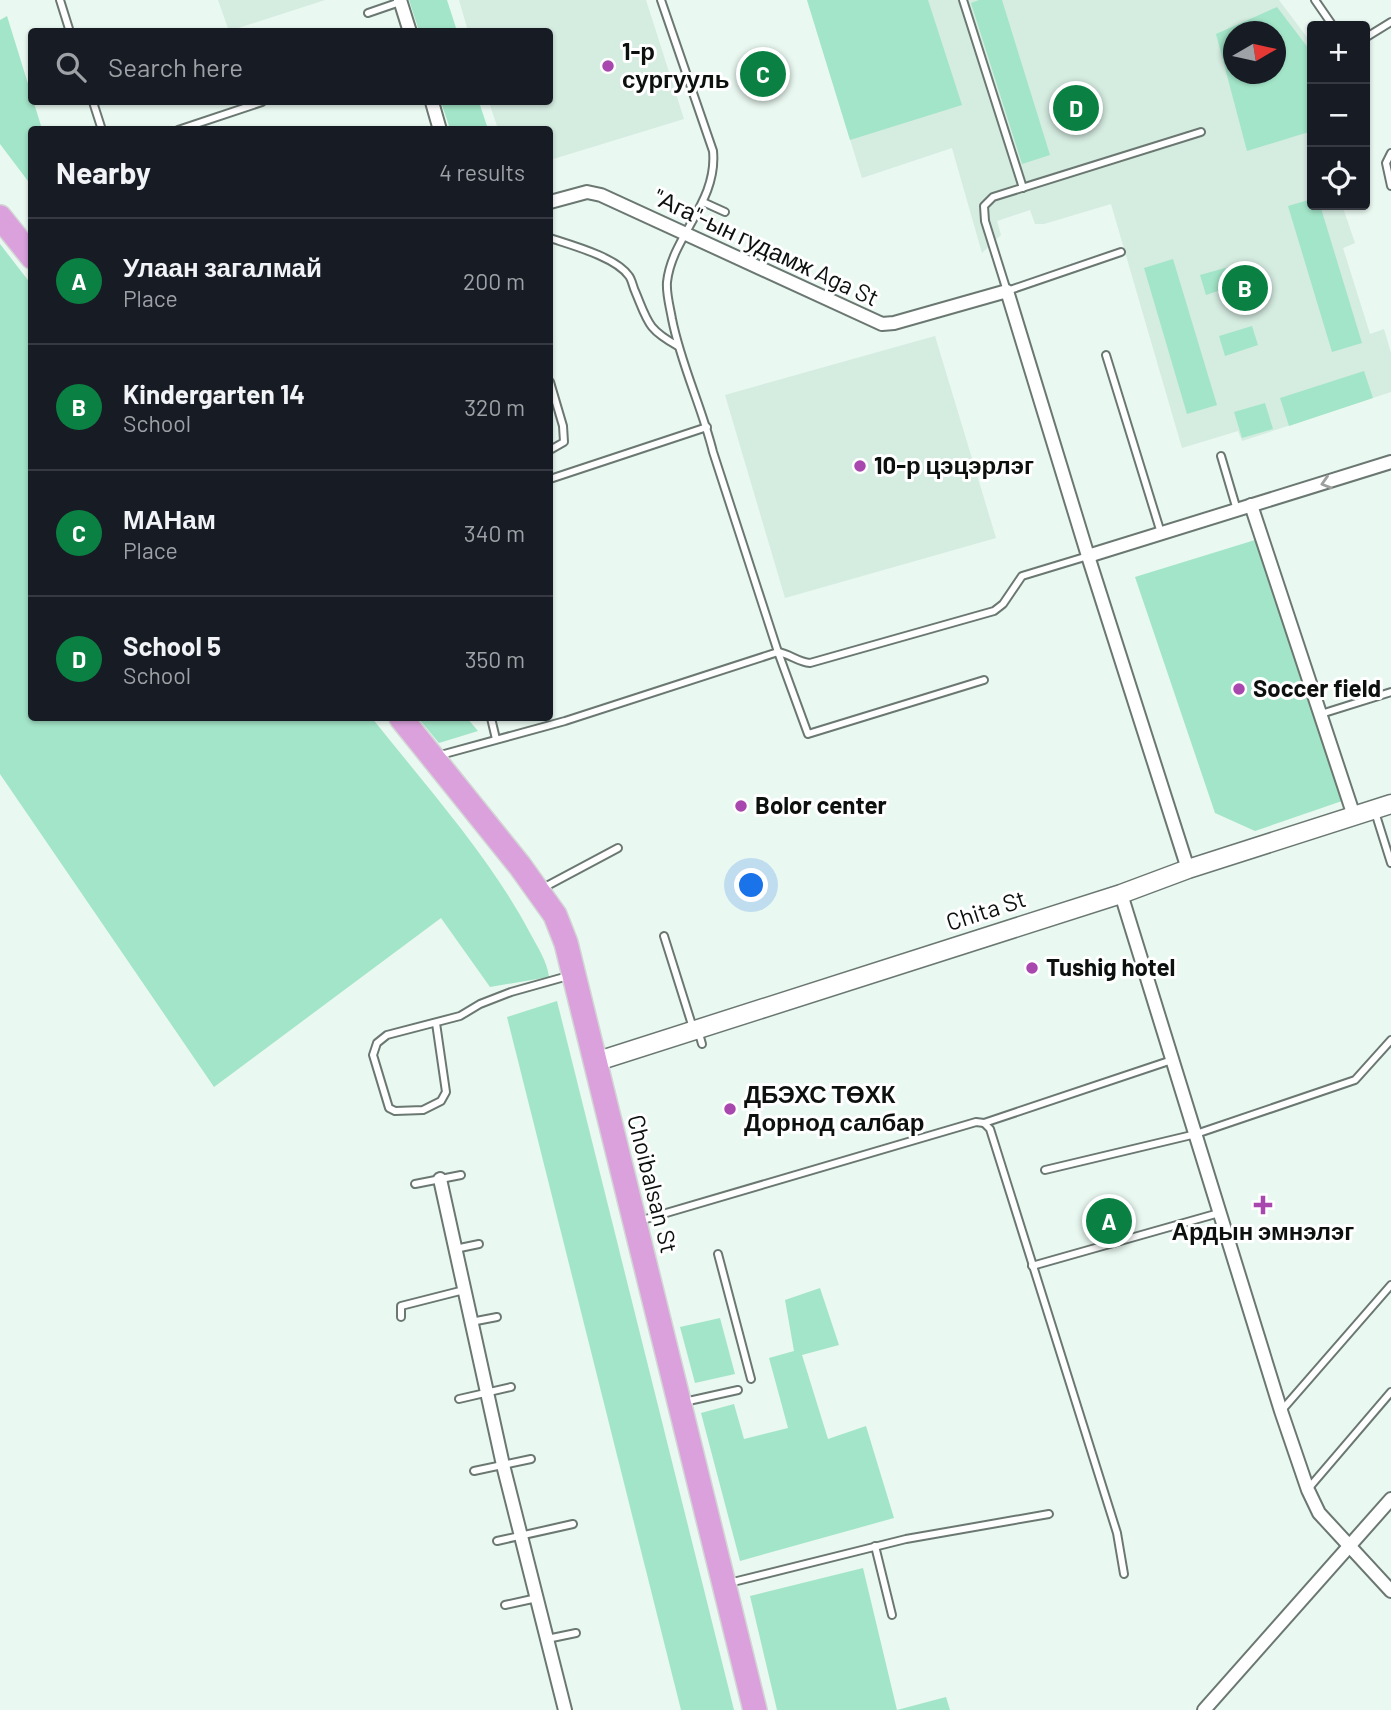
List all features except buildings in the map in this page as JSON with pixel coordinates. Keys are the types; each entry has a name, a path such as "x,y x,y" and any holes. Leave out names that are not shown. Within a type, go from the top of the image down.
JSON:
{"highway":[{"path":"0,217 28,252"},
{"name":"Choibalsan St","path":"403,721 538,891 555,915 566,943 755,1710"}],"main road":[{"name":"Chita St","path":"594,1062 698,1034 1121,894 1188,869 1383,807"}],"street":[{"path":"400,1 409,28"},
{"path":"433,105 439,126"},
{"name":"\"Ага\"-ын гудамж Aga St","path":"553,201 587,192 601,195 882,324 1007,291"},
{"path":"1007,291 1188,869"},
{"path":"1088,556 1391,463"},
{"path":"1253,505 1354,816"},
{"path":"1121,894 1281,1411 1308,1490 1319,1513 1391,1591"},
{"path":"440,1179 503,1465 565,1710"},
{"path":"1204,1710 1391,1499"}],"lane":[{"path":"60,0 69,28"},
{"path":"662,0 713,152 714,165 703,202 686,233 667,279 667,294 678,346 707,427 778,652 808,734 984,680"},
{"path":"963,0 1023,188"},
{"path":"1315,0 1330,21"},
{"path":"368,13 400,1"},
{"path":"1370,35 1391,22"},
{"path":"94,105 101,126"},
{"path":"190,126 253,105"},
{"path":"1121,252 1007,291 985,221 985,206 993,197 1201,132"},
{"path":"1391,153 1386,163 1391,186"},
{"path":"703,202 725,212"},
{"path":"553,240 605,258 628,274 649,325 657,335 678,346"},
{"path":"1106,355 1161,533"},
{"path":"553,392 563,426 564,442 553,448"},
{"path":"553,478 707,427"},
{"path":"1221,456 1237,510"},
{"path":"433,757 496,738 565,722 778,652 810,663 995,611 1022,576 1088,556"},
{"path":"1321,715 1391,692"},
{"path":"492,721 496,738"},
{"path":"1383,807 1391,863"},
{"path":"538,891 618,848"},
{"path":"664,936 698,1034"},
{"path":"436,1023 446,1092 441,1101 424,1110 395,1111 386,1102 373,1055 377,1043 387,1035 460,1016 480,1004 511,992 574,975"},
{"path":"1045,1170 1196,1134 1355,1080 1391,1040"},
{"path":"634,1222 950,1129 984,1122 1173,1060"},
{"path":"984,1122 990,1129 1116,1532 1124,1574"},
{"path":"415,1184 461,1175"},
{"path":"1032,1266 1219,1213"},
{"path":"455,1249 479,1244"},
{"path":"718,1254 751,1379"},
{"path":"1281,1411 1391,1285"},
{"path":"401,1317 401,1306 464,1290"},
{"path":"471,1322 497,1317"},
{"path":"459,1399 511,1387"},
{"path":"679,1403 737,1390"},
{"path":"1308,1490 1391,1392"},
{"path":"474,1471 531,1459"},
{"path":"724,1584 906,1539 1049,1514"},
{"path":"498,1541 573,1524"},
{"path":"875,1546 892,1615"},
{"path":"505,1605 537,1598"},
{"path":"547,1639 576,1633"}],"shaded area":[{"path":"218,0 325,0 238,28 228,28"},
{"name":"1-р сургууль","path":"459,0 646,0 684,119 553,159 553,126 497,126 490,105 553,105 553,28 467,28"},
{"path":"807,0 1279,0 1307,37 1307,210 1344,210 1355,243 1343,248 1370,334 1384,329 1391,353 1391,392 1242,441 1238,431 1182,448 1111,204 1044,224 1035,224 1030,210 997,221 1001,235 982,253 952,148 862,178"},
{"name":"10-р цэцэрлэг","path":"935,336 996,538 785,598 725,395"}],"green space":[{"path":"409,0 447,0 456,28 418,28"},
{"path":"807,0 928,0 962,105 850,140"},
{"path":"979,0 1002,0 1050,155 1022,164 971,3"},
{"path":"1277,7 1307,46 1307,133 1247,151 1229,84 1286,84 1286,21 1245,21"},
{"path":"7,16 28,84 28,105 35,105 41,126 28,126 28,181 0,144 0,20"},
{"path":"1223,31 1223,60 1216,34"},
{"path":"442,105 480,105 487,126 449,126"},
{"path":"1307,200 1307,210 1322,210 1362,343 1332,352 1288,206"},
{"path":"0,244 28,280 28,721 374,721 456,822 496,877 539,949 549,977 490,987 441,918 214,1087 0,774"},
{"path":"1173,259 1217,405 1187,414 1144,268"},
{"path":"1232,266 1238,284 1206,295 1200,275"},
{"path":"1252,326 1258,345 1225,356 1219,336"},
{"path":"1364,371 1373,398 1289,426 1280,398"},
{"path":"1265,403 1273,429 1242,438 1234,412"},
{"name":"Soccer field","path":"1255,540 1342,801 1255,831 1215,813 1135,577"},
{"path":"421,721 470,721 478,731 439,743"},
{"path":"557,1001 734,1710 681,1710 507,1017"},
{"path":"820,1288 839,1345 802,1355 828,1439 866,1426 894,1518 740,1561 701,1413 734,1404 744,1439 788,1428 769,1358 794,1351 785,1300"},
{"path":"720,1318 735,1374 695,1383 680,1327"},
{"path":"863,1568 897,1710 777,1710 750,1596"},
{"path":"946,1697 950,1710 897,1710"}],"place":[{"name":"1-р сургууль","path":"608,66"},
{"name":"МАНам","path":"763,74"},
{"name":"School 5","path":"1076,108"},
{"name":"Kindergarten 14","path":"1245,288"},
{"name":"10-р цэцэрлэг","path":"860,466"},
{"name":"Soccer field","path":"1239,689"},
{"name":"Bolor center","path":"741,806"},
{"name":"Tushig hotel","path":"1032,968"},
{"name":"ДБЭХС ТӨХК Дорнод салбар","path":"730,1109"},
{"name":"Ардын эмнэлэг","path":"1263,1205"},
{"name":"Улаан загалмай","path":"1109,1221"}]}
